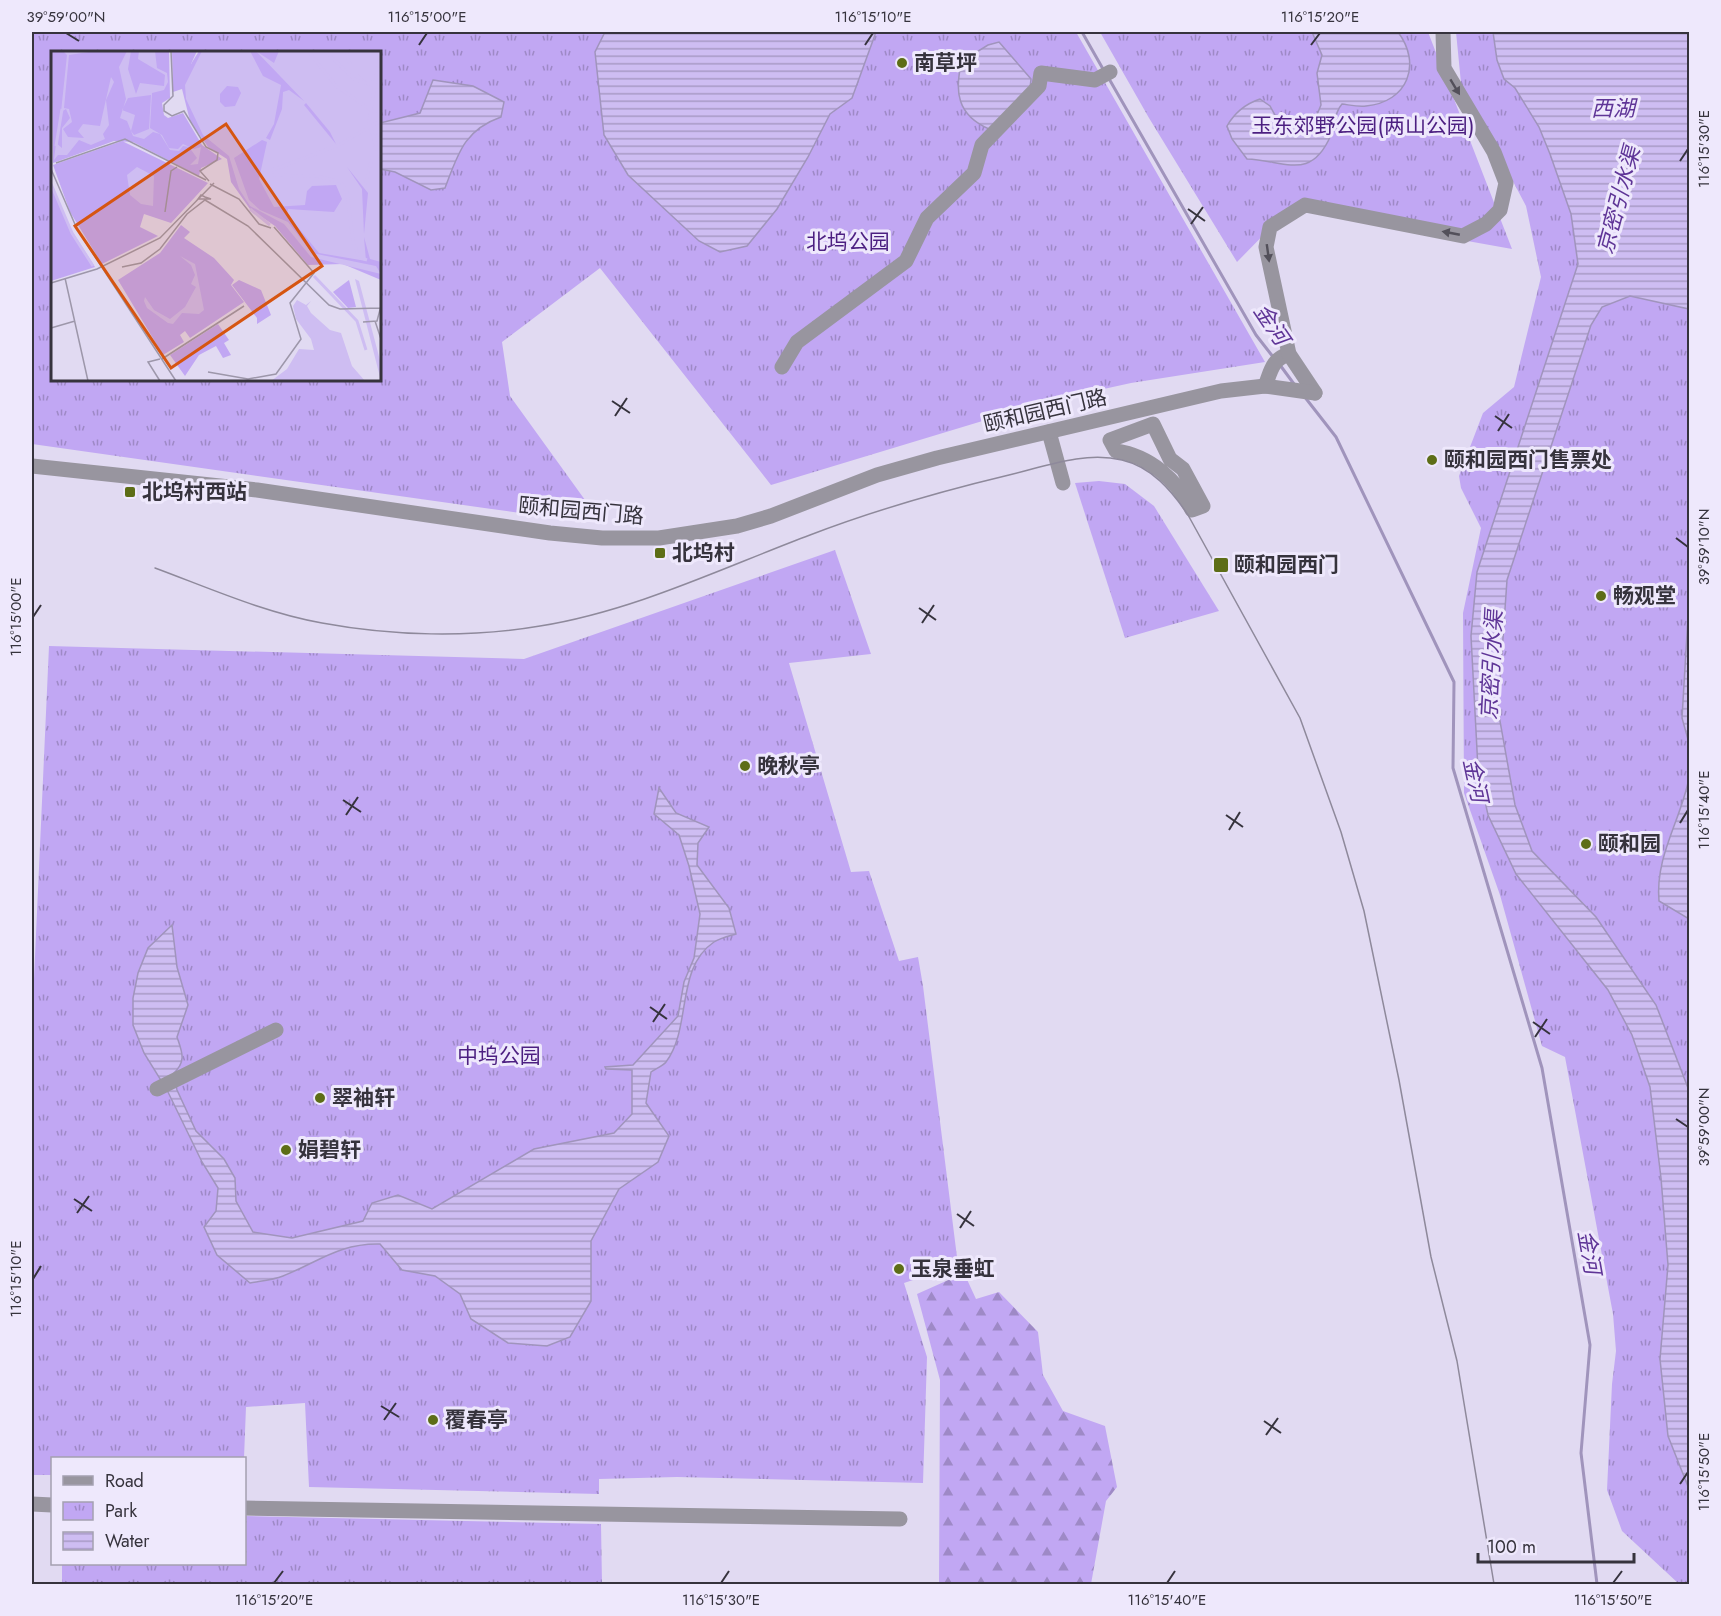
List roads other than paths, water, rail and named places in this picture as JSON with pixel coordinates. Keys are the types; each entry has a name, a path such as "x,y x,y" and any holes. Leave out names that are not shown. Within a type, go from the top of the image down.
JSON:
{"street":[{"path":"1265,386 1281,358 1266,247 1270,227 1305,206 1463,236 1486,224 1500,210 1506,183 1494,152 1444,68 1443,32"},
{"path":"782,366 797,342 906,261 927,218 974,173 982,145 1039,86 1041,73 1095,80 1107,73"},
{"name":"颐和园西门路","path":"32,466 257,490 550,533 636,539 698,534 771,516 877,475 1221,391 1265,386 1315,393 1281,358"},
{"path":"1153,424 1170,459 1183,469 1203,506 1192,510 1182,493 1161,472 1139,457 1116,451 1110,440 1153,424"},
{"path":"1049,432 1062,483"},
{"path":"157,1089 276,1030"},
{"path":"32,1504 51,1505"},
{"path":"246,1508 900,1519"}],"water":[{"path":"605,32 876,32 852,98 830,114 777,209 747,246 720,252 699,241 628,175 604,135 595,52"},
{"path":"1312,32 1398,32 1409,56 1407,80 1392,97 1380,103 1363,106 1342,104 1336,115 1331,135 1323,149 1315,158 1306,163 1296,165 1247,159 1232,139 1227,126 1245,106 1260,99 1270,106 1275,115 1291,120 1316,117 1321,105 1317,73 1322,55"},
{"path":"1493,32 1689,32 1689,309 1630,296 1602,307 1591,325 1507,580 1498,710 1515,805 1532,851 1596,917 1656,1005 1688,1088 1689,1489 1668,1436 1660,1359 1668,1265 1650,1087 1632,1035 1608,990 1516,874 1488,815 1478,769 1471,636 1477,572 1578,264 1571,214 1550,154 1539,127 1515,88 1504,79 1497,60"},
{"path":"999,42 1031,79 1030,88 989,129 970,117 964,109 960,101 958,82 962,61 988,45"},
{"path":"433,80 473,86 504,102 501,117 489,122 470,136 454,164 445,188 431,190 395,172 381,169 381,123 420,113"},
{"path":"1689,600 1689,743 1682,718"},
{"path":"1689,778 1689,919 1659,901 1659,885 1665,853"},
{"path":"659,788 676,813 709,827 698,843 697,865 729,908 736,934 714,942 702,953 694,967 674,1048 665,1063 651,1072 646,1103 669,1136 658,1162 619,1189 591,1241 591,1301 570,1337 547,1346 508,1343 471,1319 460,1294 435,1276 402,1270 380,1244 341,1250 283,1276 250,1283 217,1255 204,1227 216,1211 218,1188 202,1162 167,1090 144,1053 133,1025 133,998 138,973 148,948 172,925 177,967 188,1005 177,1037 182,1061 173,1074 177,1090 196,1131 224,1159 235,1178 236,1201 253,1232 292,1238 363,1221 372,1203 398,1195 432,1209 534,1149 614,1133 632,1114 632,1070 606,1069 605,1067 633,1065 678,1016 684,982 694,958 700,914 679,835 654,814"}],"waterway":[{"name":"金河","path":"1082,32 1103,69"},
{"name":"金河","path":"1108,77 1256,335 1274,358"},
{"name":"金河","path":"1280,365 1294,384"},
{"name":"金河","path":"1304,396 1336,437 1454,682 1453,768 1542,1068 1590,1345 1581,1453 1597,1584"}],"tram line":[{"path":"155,568 279,613 322,623 403,633 459,634 513,630 575,619 609,610 677,587 859,517 934,494 1051,464 1080,458 1108,458 1133,463 1152,474 1168,489 1188,515 1300,718 1341,832 1364,911 1399,1080 1431,1257 1457,1361 1494,1584"}],"place":[{"name":"南草坪","path":"902,63"},
{"name":"颐和园西门售票处","path":"1432,460"},
{"name":"北坞村西站","path":"130,492"},
{"name":"北坞村","path":"660,553"},
{"name":"颐和园西门","path":"1221,565"},
{"name":"畅观堂","path":"1601,596"},
{"name":"晚秋亭","path":"745,766"},
{"name":"颐和园","path":"1586,844"},
{"name":"翠袖轩","path":"320,1098"},
{"name":"娟碧轩","path":"286,1150"},
{"name":"玉泉垂虹","path":"899,1269"},
{"name":"覆春亭","path":"433,1420"}],"water label":[{"name":"西湖","path":"1613,108"},
{"name":"京密引水渠","path":"1618,200"},
{"name":"京密引水渠","path":"1491,665"}],"park label":[{"name":"玉东郊野公园(两山公园)","path":"1363,126"},
{"name":"北坞公园","path":"848,242"},
{"name":"中坞公园","path":"499,1056"}]}
